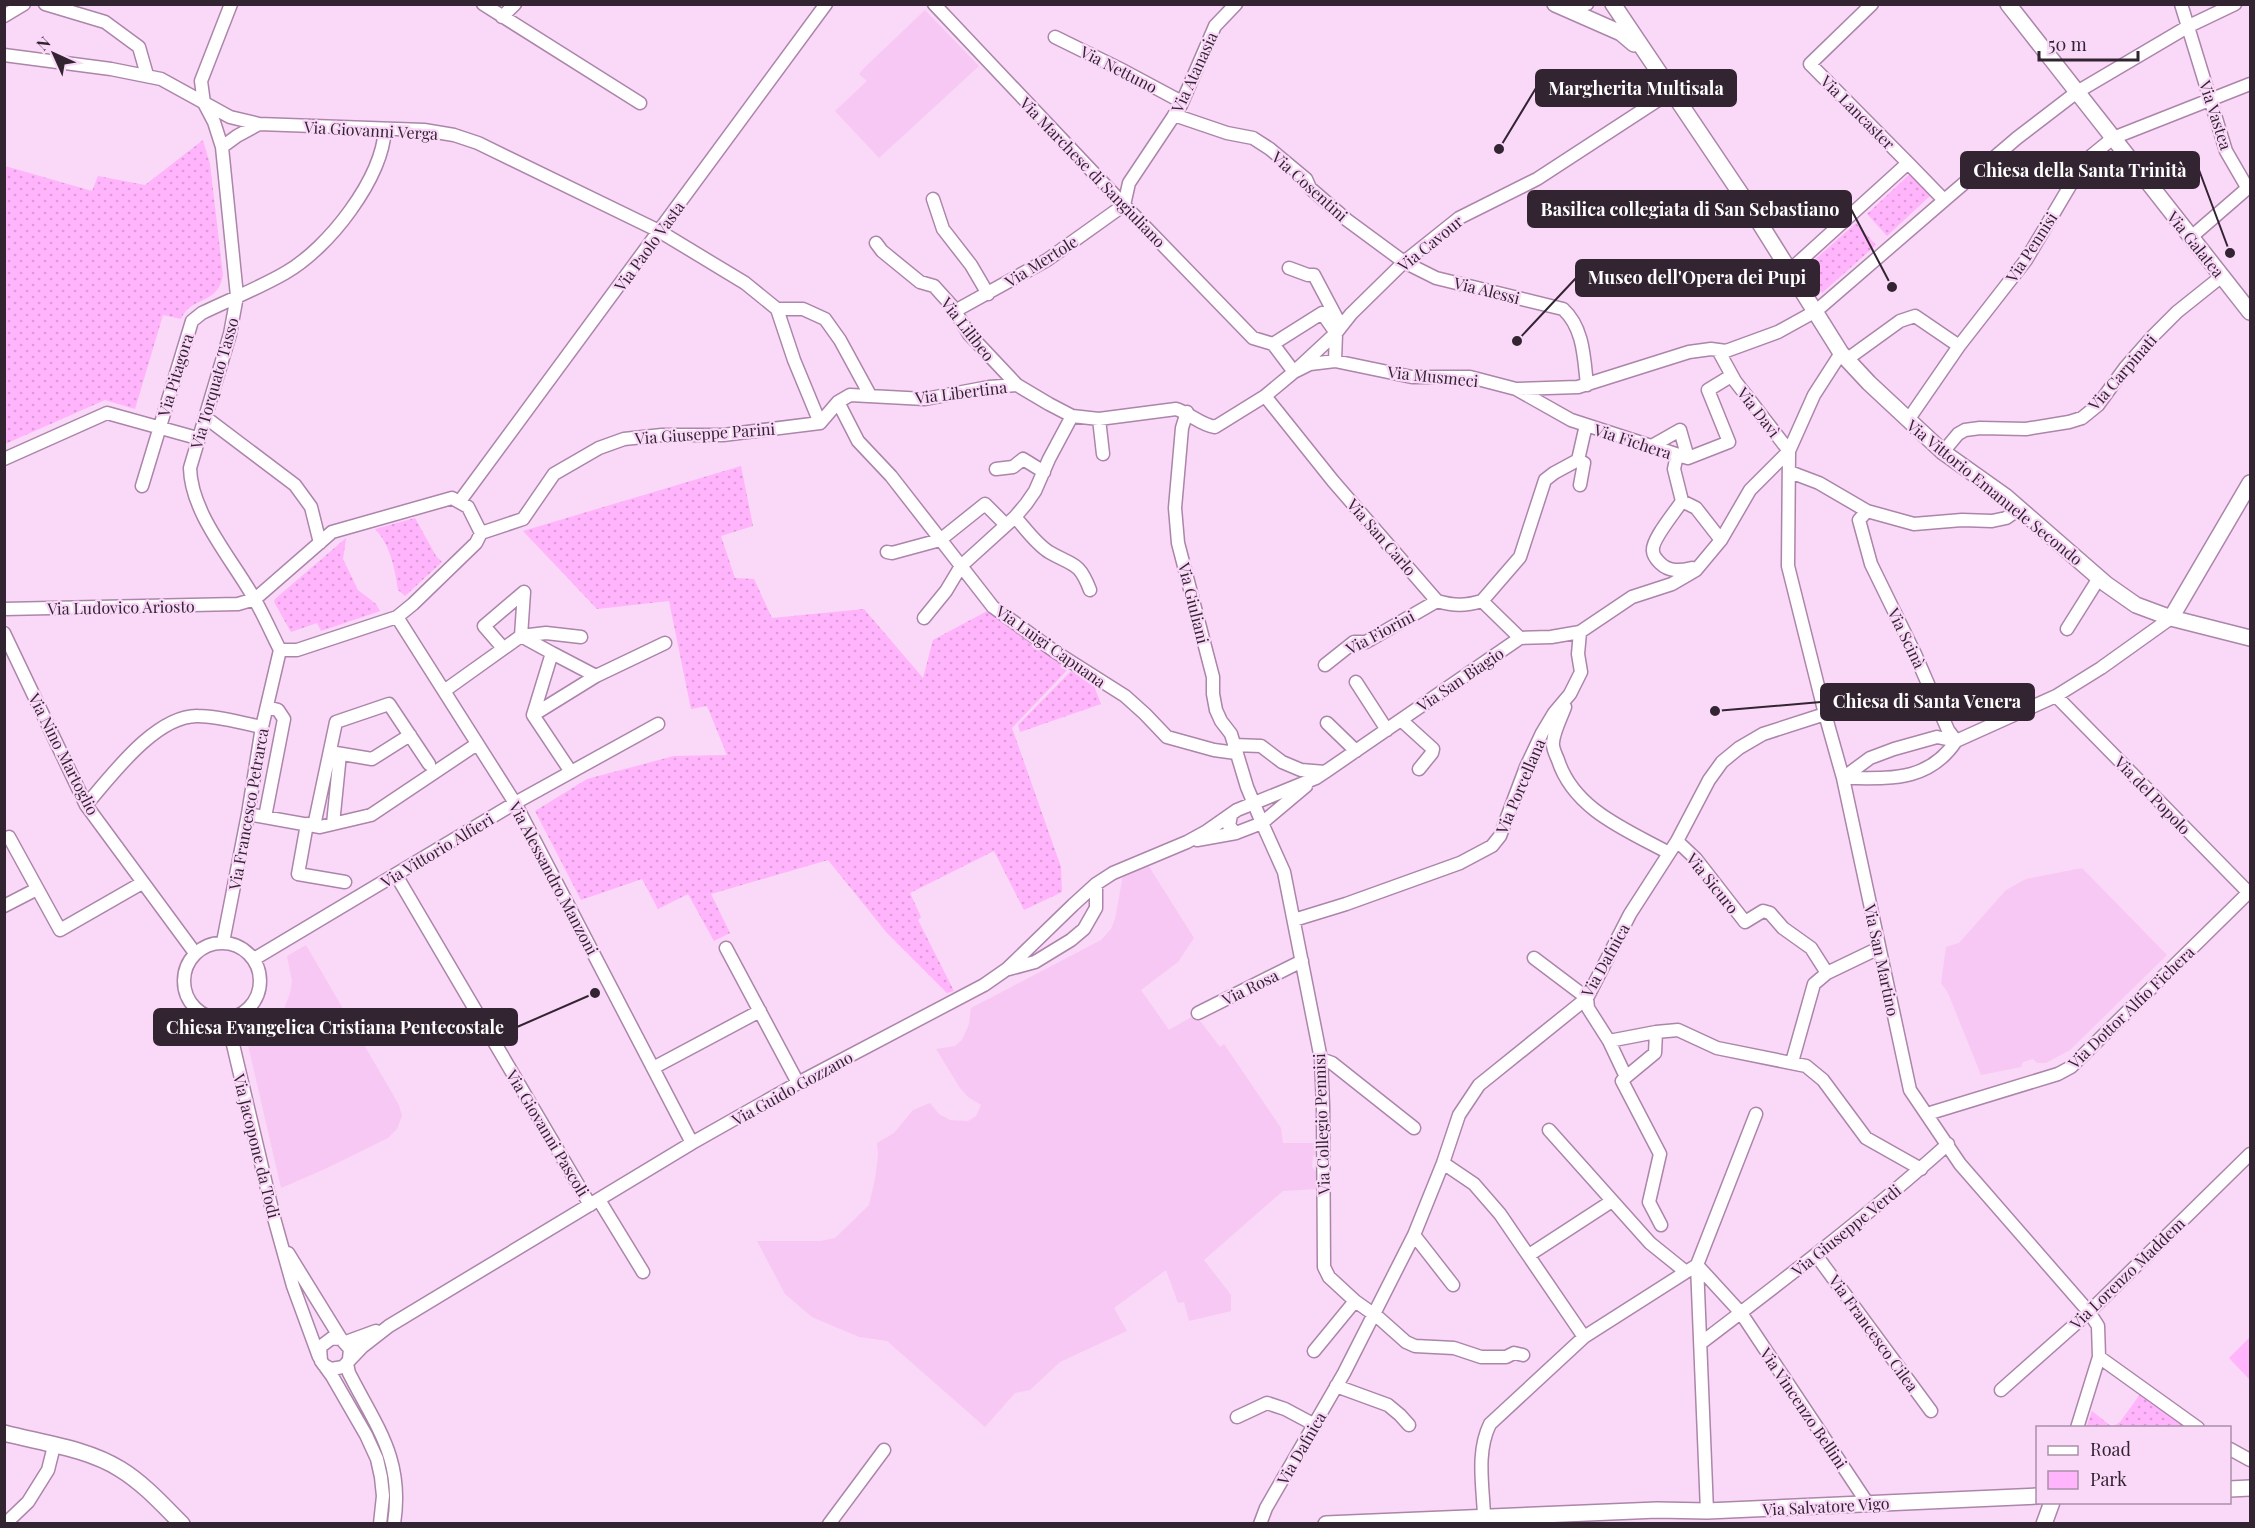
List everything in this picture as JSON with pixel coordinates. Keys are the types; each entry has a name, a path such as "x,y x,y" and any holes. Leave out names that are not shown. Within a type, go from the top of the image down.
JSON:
{"street":[{"path":"4,16 24,4"},
{"path":"45,4 105,22 140,47 147,75"},
{"path":"204,103 201,81 231,4"},
{"path":"483,4 640,103"},
{"path":"502,16 514,4"},
{"name":"Via Paolo Vasta","path":"460,501 826,4"},
{"name":"Via Marchese di Sangiuliano","path":"934,4 1253,338 1273,344"},
{"name":"Via Atanasia","path":"1124,205 1129,183 1182,102 1215,26 1236,4"},
{"path":"1560,7 1587,4"},
{"path":"1612,4 1641,49"},
{"name":"Via Lancaster","path":"1872,4 1810,64 1946,198"},
{"name":"Via Galatea","path":"2008,4 2250,312"},
{"name":"Via Vastea","path":"2181,4 2226,151 2249,187"},
{"path":"1516,389 1583,386 1689,352 1711,349 1722,351 1778,332 1816,311 2017,138 2077,92 2189,26 2235,4"},
{"path":"1560,7 1621,33 1641,49"},
{"name":"Via Nettuno","path":"1055,37 1182,102"},
{"name":"Via Vittorio Emanuele Secondo","path":"1641,49 1729,175 1846,359 1908,420 1943,452 2005,496 2099,578 2136,605 2171,618 2250,638"},
{"name":"Via Giovanni Verga","path":"4,55 147,75 170,83 230,117 259,124 424,130 454,135 478,143 659,231 745,283 777,309"},
{"name":"Via Pennisi","path":"1908,420 1959,346 2026,260 2074,179 2091,156 2113,138 2250,84"},
{"name":"Via Cavour","path":"1265,396 1294,372 1404,262 1459,218 1537,179 1672,91"},
{"name":"Via Torquato Tasso","path":"204,103 214,122 222,147 237,296 230,334 197,438 190,468 190,483 200,510 255,599 279,653"},
{"name":"Via Cosentini","path":"1174,115 1227,133 1253,138 1306,179 1310,188 1347,220 1404,262"},
{"path":"222,147 259,124"},
{"name":"Via Pitagora","path":"142,486 192,321 202,313 287,273 320,245 347,215 368,183 382,146 384,129"},
{"path":"1788,267 1907,161"},
{"path":"2190,238 2249,187"},
{"path":"933,199 943,229 971,265 988,294"},
{"name":"Via Mertole","path":"955,311 1047,260 1124,205"},
{"name":"Via Lilibeo","path":"876,243 882,251 920,282 934,286 955,311 969,334 1017,385 1072,416 1099,419 1176,409 1187,412 1208,426 1215,427 1265,396"},
{"name":"Via Alessi","path":"1404,262 1436,278 1563,309 1583,343 1583,386"},
{"path":"1289,268 1314,275 1338,329 1335,361 1310,364 1294,372 1273,344 1322,313 1338,329"},
{"name":"Via Carpinati","path":"1943,452 1958,434 1965,430 2026,429 2082,418 2098,405 2125,368 2153,336 2177,312 2222,276"},
{"path":"777,309 803,309 825,319 840,340 870,395 850,395 838,402 820,423 777,309"},
{"path":"1482,601 1520,638 1551,637 1580,632 1632,597 1672,584 1699,566 1721,540 1750,490 1789,446 1827,374 1900,321 1915,316 1959,346"},
{"name":"Via Davì","path":"1722,351 1733,378 1789,446"},
{"name":"Via Musmeci","path":"1335,361 1412,377 1470,377 1516,389"},
{"name":"Via Fichera","path":"1516,389 1571,420 1683,457 1730,442 1708,390 1733,378"},
{"name":"Via Libertina","path":"870,395 926,399 978,389 1017,385"},
{"name":"Via San Carlo","path":"1265,396 1333,481 1437,601"},
{"name":"Via Luigi Capuana","path":"838,402 858,441 891,476 993,607 1054,651 1125,696 1167,737 1214,750 1235,749"},
{"name":"Via Giuliani","path":"1187,412 1182,428 1174,508 1178,543 1213,677 1216,710 1231,734 1247,788 1254,803"},
{"path":"4,459 107,413 197,438"},
{"path":"924,618 946,591 961,566 1011,521 1035,491 1072,416"},
{"path":"205,417 296,485 311,507 320,543"},
{"path":"1099,419 1103,454"},
{"name":"Via Giuseppe Parini","path":"486,531 523,519 554,474 599,448 624,439 662,435 723,435 820,423"},
{"path":"1437,601 1454,606 1466,606 1482,601 1520,557 1545,480 1578,460 1586,425"},
{"path":"1650,447 1680,430 1683,457 1674,469 1682,501 1655,540 1653,551 1660,563 1673,571 1699,566"},
{"name":"Via San Martino","path":"1789,446 1788,566 1843,778 1910,1090 1960,1164 2089,1312"},
{"path":"996,469 1013,467 1023,459 1044,472"},
{"path":"1578,460 1584,463 1580,484"},
{"path":"1790,472 1819,483 1867,511 1914,524 1962,520 1992,521 2006,518 2019,509"},
{"path":"1843,778 1897,777 1920,772 1947,755 1956,741 2056,696 2101,668 2171,618 2250,483"},
{"path":"255,599 332,532 452,498 468,507 486,531 398,620 297,650 279,653"},
{"path":"1682,501 1696,508 1721,540"},
{"path":"886,552 892,553 940,540 985,504 1011,521 1048,551 1083,572 1090,590"},
{"name":"Via Scinà","path":"1867,511 1859,520 1871,564 1916,654 1948,730 1956,741"},
{"path":"2067,629 2099,578"},
{"path":"503,648 484,626 524,592 521,636"},
{"name":"Via Ludovico Ariosto","path":"4,609 238,604 255,599"},
{"name":"Via Fiorini","path":"1324,665 1354,642 1366,642 1437,601"},
{"name":"Via Alessandro Manzoni","path":"398,620 515,803 692,1143"},
{"name":"Via Porcellana","path":"1294,920 1460,863 1485,851 1500,836 1526,767 1542,733 1554,713 1570,694 1581,672 1578,654 1580,632"},
{"name":"Via Nino Martoglio","path":"4,633 86,805 195,953"},
{"path":"444,691 521,636 546,633 581,637"},
{"path":"521,636 596,676"},
{"name":"Via San Biagio","path":"1321,775 1520,638"},
{"path":"533,716 596,676 665,643"},
{"name":"Via Francesco Petrarca","path":"223,942 262,727 279,653"},
{"path":"533,716 552,653"},
{"path":"1356,682 1387,730"},
{"path":"1570,694 1552,744 1559,765 1580,796 1594,811 1669,853"},
{"name":"Via del Popolo","path":"2056,696 2250,893"},
{"path":"333,824 336,722 389,704 429,764"},
{"name":"Via Francesco Petrarca","path":"265,817 284,719 278,710 267,707"},
{"name":"Via Dafnica","path":"1260,1524 1266,1508 1376,1315 1414,1235 1443,1163 1459,1115 1479,1085 1587,998 1630,914 1677,841 1709,780 1722,762 1739,748 1763,734 1825,714"},
{"path":"86,805 152,734 173,720 197,716 262,727"},
{"path":"533,716 571,772"},
{"name":"Via San Biagio","path":"1401,720 1433,748 1432,753 1419,769"},
{"path":"1327,723 1356,751"},
{"name":"Via Vittorio Alfieri","path":"254,959 515,803 658,724"},
{"path":"335,753 372,759 410,735"},
{"path":"1843,778 1870,758 1894,748 1937,737 1956,741"},
{"path":"248,814 320,827 371,815 477,744"},
{"path":"1235,749 1261,747 1282,762 1321,775"},
{"path":"335,753 310,825 298,874 345,882"},
{"path":"1187,842 1254,803 1321,775"},
{"path":"1187,842 1236,833 1262,823 1321,775"},
{"name":"Via Collegio Pennisi","path":"1254,803 1284,872 1321,1059 1324,1267 1329,1277 1353,1300 1376,1315 1406,1342 1415,1346 1454,1348 1481,1357 1523,1354"},
{"path":"1231,815 1229,826 1236,833"},
{"path":"9,837 60,930 142,883"},
{"name":"Via Sicuro","path":"1677,841 1696,859 1745,922 1763,911 1770,913 1783,928 1811,948 1827,973"},
{"name":"Via Guido Gozzano","path":"389,1326 692,1143 798,1083 960,999 1007,969 1096,884 1113,873 1187,842"},
{"name":"Via Giovanni Pascoli","path":"396,875 595,1203 643,1272"},
{"path":"1007,969 1035,963 1084,929 1096,908 1096,884"},
{"path":"4,906 37,889"},
{"name":"Via Dottor Alfio Fichera","path":"1927,1114 2058,1074 2071,1067 2250,893"},
{"path":"223,942 235,944 246,950 254,959 261,981 254,1002 247,1010 227,1019 213,1018 200,1013 190,1004 184,991 183,977 187,964 195,953 213,943 223,942"},
{"path":"726,948 798,1083"},
{"path":"1792,1062 1811,990 1827,973 1879,948"},
{"path":"1534,958 1587,998 1588,1008 1609,1041 1626,1077"},
{"name":"Via Rosa","path":"1198,1012 1302,961"},
{"path":"653,1068 760,1011"},
{"name":"Via Jacopone da Todi","path":"227,1019 274,1218 282,1242"},
{"path":"1609,1041 1678,1030 1717,1048 1806,1066 1823,1080 1866,1138 1921,1169"},
{"path":"1656,1032 1655,1053 1623,1081 1660,1154 1648,1202 1661,1225"},
{"path":"1321,1059 1332,1063 1414,1128"},
{"path":"1707,1511 1701,1343 1691,1268 1756,1114"},
{"path":"1549,1130 1650,1242 1691,1268"},
{"name":"Via Giuseppe Verdi","path":"1701,1343 1816,1255 1948,1144"},
{"name":"Via Lorenzo Maddem","path":"2001,1390 2089,1312 2250,1154"},
{"path":"1443,1163 1474,1184 1489,1201 1584,1337"},
{"path":"1529,1256 1612,1201"},
{"path":"1414,1235 1453,1284"},
{"path":"282,1242 351,1352 348,1362 349,1373 387,1444 393,1466 397,1485 394,1524"},
{"path":"282,1242 293,1286 322,1361 366,1435 377,1459 383,1496 380,1524"},
{"name":"Via Francesco Cilea","path":"1816,1255 1931,1411"},
{"path":"1484,1516 1481,1448 1490,1424 1584,1337 1691,1268"},
{"name":"Via Vincenzo Bellini","path":"1691,1268 1741,1313 1868,1504"},
{"path":"1314,1351 1353,1300"},
{"path":"2078,1426 2099,1357 2098,1326 2089,1312"},
{"path":"322,1361 320,1347 327,1340 332,1338 344,1341 389,1326"},
{"path":"322,1361 336,1369 348,1362 389,1326"},
{"path":"2099,1357 2195,1426"},
{"path":"1336,1386 1388,1405 1409,1425"},
{"path":"1237,1417 1267,1403 1285,1409 1315,1425"},
{"path":"4,1434 92,1456 118,1468 141,1483 182,1524"},
{"path":"5,1524 28,1502 48,1470 54,1446"},
{"path":"829,1524 884,1450"},
{"path":"2231,1450 2250,1460"},
{"path":"2231,1489 2250,1488"},
{"name":"Via Salvatore Vigo","path":"1326,1524 1461,1521 1484,1516 1657,1516 1707,1511 2036,1496"},
{"path":"2044,1524 2052,1504"}],"shaded area":[{"path":"925,10 979,66 879,158 835,111 867,81 859,74 864,68"},
{"path":"1148,865 1194,938 1178,962 1141,990 1169,1030 1193,1016 1201,1022 1220,1047 1224,1044 1281,1128 1283,1143 1318,1143 1319,1151 1313,1156 1312,1167 1318,1174 1318,1189 1283,1191 1204,1260 1231,1295 1231,1311 1189,1321 1184,1302 1178,1303 1166,1270 1114,1308 1127,1331 1060,1362 1030,1390 1015,1393 985,1427 887,1341 859,1337 812,1317 785,1294 757,1241 821,1241 835,1238 869,1205 875,1179 877,1143 894,1133 913,1110 930,1103 939,1114 950,1120 968,1121 976,1116 981,1105 968,1097 960,1088 936,1049 955,1046 962,1040 969,1024 971,1008 1101,940 1111,929 1115,919 1123,875"},
{"path":"2082,868 2167,955 2070,1050 2046,1063 2037,1063 2033,1059 2023,1062 2021,1067 1981,1075 1948,993 1941,983 1946,947 1959,943 2006,890 2026,879"},
{"path":"306,945 399,1105 402,1116 397,1129 388,1138 281,1188 248,1045 264,1036 281,1017 292,981 287,956"}],"green space":[{"path":"203,140 210,164 223,275 216,292 191,306 181,319 163,315 135,409 105,400 5,444 5,166 92,191 98,176 145,185"},
{"path":"1911,173 1931,195 1887,236 1867,214"},
{"path":"1856,223 1876,245 1822,293 1802,271"},
{"path":"741,466 753,526 721,536 735,578 754,579 772,618 864,609 923,678 933,640 991,609 1071,666 1012,728 1061,867 1062,892 1024,910 994,851 910,893 921,917 918,920 954,991 947,993 887,933 828,860 711,894 730,933 714,941 688,894 658,909 642,879 581,900 535,811 587,779 674,756 727,755 707,706 691,709 669,601 597,609 523,531"},
{"path":"415,518 436,556 442,562 405,596 398,590 388,549 375,529"},
{"path":"346,538 343,559 358,590 376,604 380,611 321,631 317,623 291,632 274,602 275,599"},
{"path":"1074,668 1092,681 1101,704 1020,732 1018,725"},
{"path":"2250,1337 2250,1380 2229,1358"},
{"path":"2141,1393 2188,1426 2114,1426 2120,1422"},
{"path":"2092,1411 2111,1426 2087,1426"}],"place":[{"name":"Margherita Multisala","path":"1499,149"},
{"name":"Chiesa della Santa Trinità","path":"2230,253"},
{"name":"Basilica collegiata di San Sebastiano","path":"1892,287"},
{"name":"Museo dell'Opera dei Pupi","path":"1517,341"},
{"name":"Chiesa di Santa Venera","path":"1715,711"},
{"name":"Chiesa Evangelica Cristiana Pentecostale","path":"595,993"}]}
